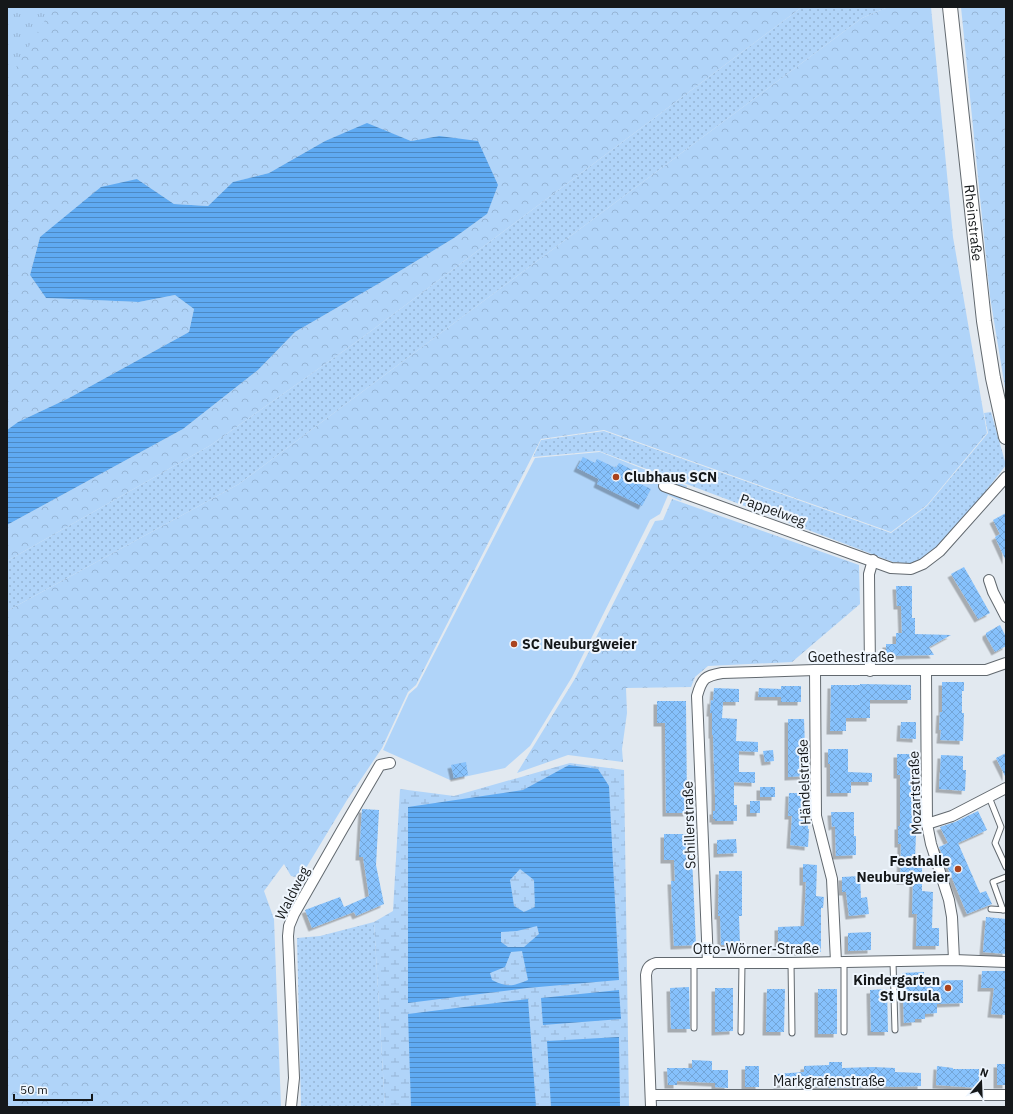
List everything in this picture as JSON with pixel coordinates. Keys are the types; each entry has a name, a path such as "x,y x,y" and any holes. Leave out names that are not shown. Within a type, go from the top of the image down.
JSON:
{"main road":[{"name":"Rheinstraße","path":"950,7 984,321 993,378 1006,437"}],"street":[{"name":"Pappelweg","path":"664,486 873,560 891,568 910,569 923,564 940,551 1006,477"},
{"path":"870,671 869,574 873,560"},
{"path":"989,580 993,592 1006,618"},
{"name":"Goethestraße","path":"700,686 709,675 722,673 815,670 986,670 1006,663"},
{"name":"Händelstraße","path":"815,670 816,816 832,879 840,962"},
{"name":"Mozartstraße","path":"926,671 927,824 931,844 949,900 952,917 954,960"},
{"name":"Schillerstraße","path":"700,686 697,696 708,963"},
{"name":"Waldweg","path":"291,1107 294,1078 288,936 289,926 294,914 380,765 390,763"},
{"path":"927,824 952,816 1006,788"},
{"name":"Otto-Wörner-Straße","path":"651,1107 646,975 647,969 650,965 656,963 742,964 954,960 1006,962"},
{"name":"Markgrafenstraße","path":"651,1095 1006,1095"}],"lane":[{"path":"989,797 1001,827 995,843 1006,867"},
{"path":"991,909 1004,910 993,882 1006,877"},
{"path":"840,962 844,1032"},
{"path":"894,962 895,1030"},
{"path":"694,963 694,1028"},
{"path":"791,963 792,1033"},
{"path":"741,1032 742,964"}],"green space":[{"path":"7,7 802,7 359,340 211,445 7,561 7,525 183,429 258,370 295,332 454,238 487,214 439,136 411,141 367,124 325,141 269,173 234,182 208,206 174,204 137,179 40,237 30,275 46,298 139,302 175,295 194,309 189,332 69,398 18,422 7,430"},
{"path":"7,7 53,7 15,69 7,78"},
{"path":"802,7 888,7 862,18 239,484 7,611 7,561 211,445 359,340"},
{"path":"888,7 931,7 953,237 987,433 927,505 891,532 604,430 541,439 416,685 408,692 382,748 347,800 300,878 291,876 284,864 264,891 274,919 281,1107 7,1107 7,611 239,484 862,18"},
{"path":"961,7 1006,7 1006,394 990,297"},
{"path":"991,412 1006,465 948,536 922,558 911,563 893,562 599,451 533,457 541,440 604,431 891,533 927,506 988,433 984,413"},
{"name":"SC Neuburgweier","path":"600,452 687,486 681,501 668,495 660,514 650,520 572,677 530,746 505,768 450,780 383,750 409,694 417,687 535,458"},
{"path":"672,499 859,565 860,604 792,662 708,666 695,677 691,687 626,688 627,713 622,749 623,762 568,755 517,773 576,677 655,521 663,520"},
{"path":"570,763 624,770 629,1107 385,1107 374,922 393,911 400,789 454,796"},
{"path":"374,922 385,1107 301,1107 297,938 320,936"}],"water":[{"path":"367,123 411,141 439,136 478,141 498,185 487,214 454,238 295,332 258,370 183,429 7,525 7,430 18,422 69,398 189,332 194,309 175,295 139,302 46,298 30,275 40,237 101,187 137,179 174,204 208,206 233,182 269,173 325,141"},
{"path":"569,765 598,769 609,786 619,980 527,988 408,1003 408,807 523,790","holes":["520,869 534,880 535,907 524,912 514,906 510,880","537,926 539,934 524,947 508,947 501,942 501,932 517,931","522,951 528,980 510,985 492,980 490,973 505,967 511,952"]},
{"path":"619,990 621,1019 543,1025 541,998"},
{"path":"528,999 536,1107 411,1107 408,1014"},
{"path":"619,1037 620,1107 551,1107 547,1041"}],"building":[{"path":"583,457 595,463 597,459 616,468 619,463 640,474 636,482 651,489 642,506 597,484 599,479 577,468"},
{"path":"1006,513 1006,561 995,537 1000,534 993,520"},
{"path":"964,567 990,613 978,619 951,574"},
{"path":"896,586 912,586 912,618 915,618 915,634 951,635 929,647 934,655 886,656 886,644 896,644 896,633 902,633 901,606 897,606"},
{"path":"1000,625 1006,637 1006,646 995,652 986,636 986,633"},
{"path":"942,682 964,682 964,691 962,691 962,713 964,713 963,741 940,740 941,730 939,730 940,712 942,712"},
{"path":"831,685 911,685 911,700 870,700 870,718 846,718 846,731 830,731"},
{"path":"781,686 801,686 801,702 781,702 781,697 758,697 759,688 781,689"},
{"path":"714,688 739,689 739,702 723,702 722,718 737,719 736,741 758,742 758,752 739,751 739,772 755,772 755,783 734,782 734,805 737,805 737,821 715,821 715,819 713,819 713,811 715,811 715,794 712,713 710,713"},
{"path":"657,701 686,701 687,813 666,813 665,723 657,723"},
{"path":"788,719 804,719 806,776 788,777"},
{"path":"901,722 916,722 916,739 900,738"},
{"path":"828,749 848,749 848,772 872,773 872,782 851,782 851,793 830,793 830,764 828,764"},
{"path":"773,750 774,761 765,762 763,751"},
{"path":"1006,753 1006,778 996,758"},
{"path":"897,754 916,754 917,812 915,858 922,858 922,891 933,892 932,928 939,928 939,946 916,946 917,914 912,914 913,881 900,881 901,844 898,844 898,826 900,826 900,775 897,775"},
{"path":"941,755 963,756 963,770 966,770 965,791 939,789"},
{"path":"466,762 468,775 454,778 451,765"},
{"path":"760,787 775,787 775,797 760,797"},
{"path":"789,793 807,793 809,829 808,847 790,845 792,816 788,816"},
{"path":"750,801 760,801 760,813 750,813"},
{"path":"362,809 379,810 376,865 384,904 356,916 354,912 312,928 305,910 340,897 344,907 369,896 363,857 359,857"},
{"name":"Festhalle Neuburgweier","path":"978,811 987,830 958,843 980,893 986,891 992,904 967,914 939,847 948,843 940,827 955,822"},
{"path":"831,812 854,812 856,855 836,856 835,826 832,827"},
{"path":"664,834 691,834 696,945 674,946 671,881 675,881 674,860 664,860"},
{"path":"736,839 737,853 717,854 717,840"},
{"path":"803,864 817,865 816,896 824,897 823,908 821,908 821,952 798,952 797,945 778,946 778,927 804,926 806,882 803,882"},
{"path":"719,871 742,871 742,916 739,916 740,945 721,945 720,916 718,916"},
{"path":"860,876 861,898 867,897 869,914 849,916 846,892 842,892 842,877"},
{"path":"986,917 1006,919 1006,954 983,952"},
{"path":"871,932 871,950 848,951 848,933"},
{"path":"982,971 1006,971 1006,1015 991,1014 994,988 981,988"},
{"path":"924,972 924,981 963,980 963,1003 937,1004 937,1013 925,1014 925,1019 915,1019 915,1022 904,1023 902,973"},
{"path":"689,987 690,1029 671,1029 670,988"},
{"path":"715,988 733,988 733,1031 715,1032"},
{"path":"767,989 785,989 784,1032 766,1032"},
{"path":"818,989 837,989 837,1034 818,1034"},
{"path":"887,989 888,1032 871,1032 870,990"},
{"path":"692,1060 712,1061 712,1070 728,1070 728,1088 715,1087 715,1083 677,1081 677,1085 668,1085 667,1068 692,1068"},
{"path":"829,1062 842,1062 842,1068 895,1068 895,1072 921,1073 921,1086 894,1087 867,1085 867,1087 829,1088 829,1086 805,1087 805,1083 777,1085 776,1074 804,1072 804,1066 829,1065"},
{"path":"997,1064 1006,1064 1006,1085 997,1085"},
{"path":"745,1066 759,1066 759,1087 745,1087"},
{"path":"937,1066 953,1069 979,1069 979,1088 936,1085"}],"place":[{"name":"Clubhaus SCN","path":"616,477"},
{"name":"SC Neuburgweier","path":"514,644"},
{"name":"Festhalle Neuburgweier","path":"958,869"},
{"name":"Kindergarten St Ursula","path":"948,988"}]}
